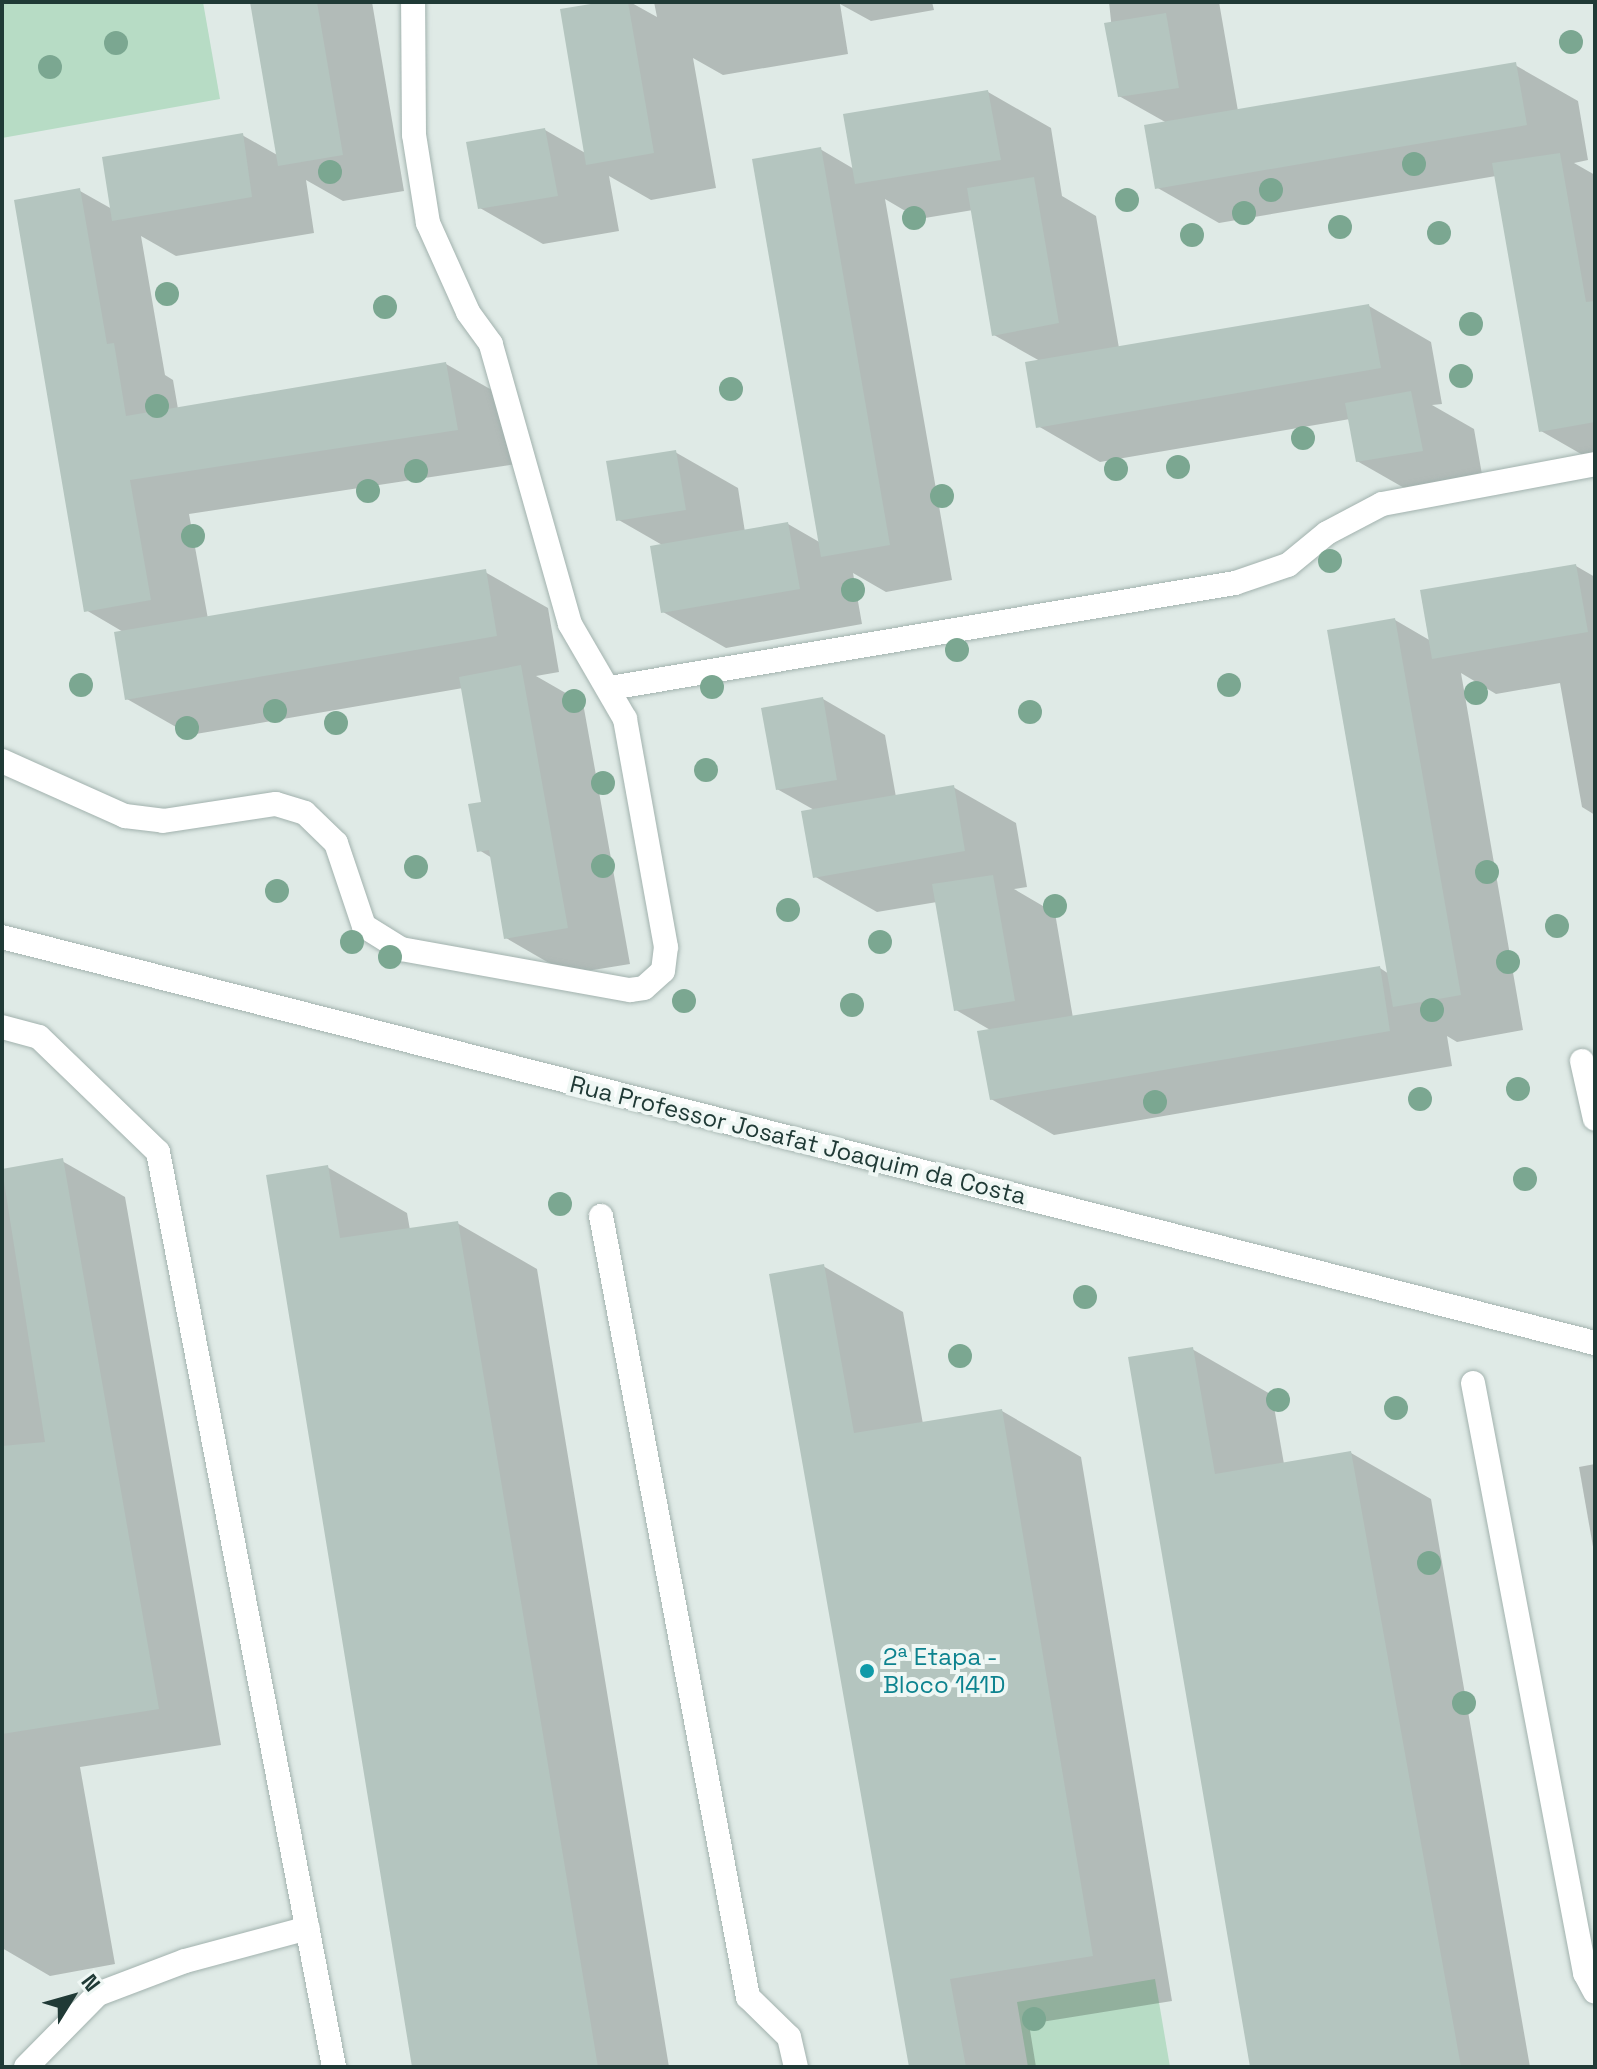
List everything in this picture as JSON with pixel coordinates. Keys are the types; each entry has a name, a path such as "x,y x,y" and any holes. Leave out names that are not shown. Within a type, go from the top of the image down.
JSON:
{"street":[{"path":"2,761 125,816 163,821 276,804 291,808 323,826 336,843 356,915 386,944 644,988 663,971 666,947 632,742 610,688 570,624 491,344 441,260 428,223 414,135 413,2"},
{"path":"610,688 1235,583 1288,565 1327,533 1382,504 1595,464"},
{"name":"Rua Professor Josafat Joaquim da Costa","path":"2,937 1595,1343"},
{"path":"2,1027 39,1037 158,1152 334,2067"},
{"path":"1582,1061 1595,1119"},
{"path":"601,1216 748,1997 789,2037 796,2067"},
{"path":"1473,1383 1585,1973 1595,1992"},
{"path":"26,2067 98,1994 185,1961 308,1928"}],"green space":[{"path":"2,2 203,2 220,99 2,138"},
{"path":"1155,1979 1170,2067 1028,2067 1017,2002"}],"building":[{"path":"250,2 317,2 343,155 278,166"},
{"path":"603,2 628,2 654,153 586,165 560,9"},
{"path":"1166,13 1179,88 1118,97 1104,23"},
{"path":"1516,62 1527,125 1155,189 1144,125"},
{"path":"988,90 1001,160 855,184 843,114"},
{"path":"545,128 558,196 478,209 466,142"},
{"path":"243,133 252,197 112,221 102,157"},
{"path":"821,147 890,545 821,557 752,159"},
{"path":"1560,153 1586,302 1595,301 1595,422 1539,432 1492,163"},
{"path":"1034,177 1059,323 992,336 967,188"},
{"path":"80,188 107,344 114,343 126,416 446,362 458,430 130,480 151,600 84,612 14,200"},
{"path":"1369,304 1381,368 1036,428 1025,362"},
{"path":"1411,391 1423,451 1356,462 1345,403"},
{"path":"676,450 686,510 616,521 606,461"},
{"path":"788,522 800,589 661,613 650,546"},
{"path":"1576,564 1588,632 1432,659 1420,590"},
{"path":"486,569 497,636 125,700 114,632"},
{"path":"1395,618 1461,995 1393,1007 1327,630"},
{"path":"521,665 568,928 504,939 489,850 477,852 468,804 481,802 459,677"},
{"path":"823,697 837,780 776,790 761,708"},
{"path":"954,785 965,851 813,878 801,811"},
{"path":"993,875 1015,1001 954,1011 932,884"},
{"path":"1380,966 1390,1031 990,1100 977,1031"},
{"path":"63,1158 159,1709 2,1734 2,1446 45,1442 2,1169"},
{"path":"328,1165 340,1238 458,1221 598,2067 412,2067 266,1175"},
{"path":"824,1264 854,1433 1002,1409 1093,1956 950,1979 966,2067 909,2067 769,1274"},
{"path":"1193,1347 1215,1474 1351,1451 1461,2067 1250,2067 1128,1357"}],"place":[{"name":"2ª Etapa - Bloco 141D","path":"867,1671"}]}
